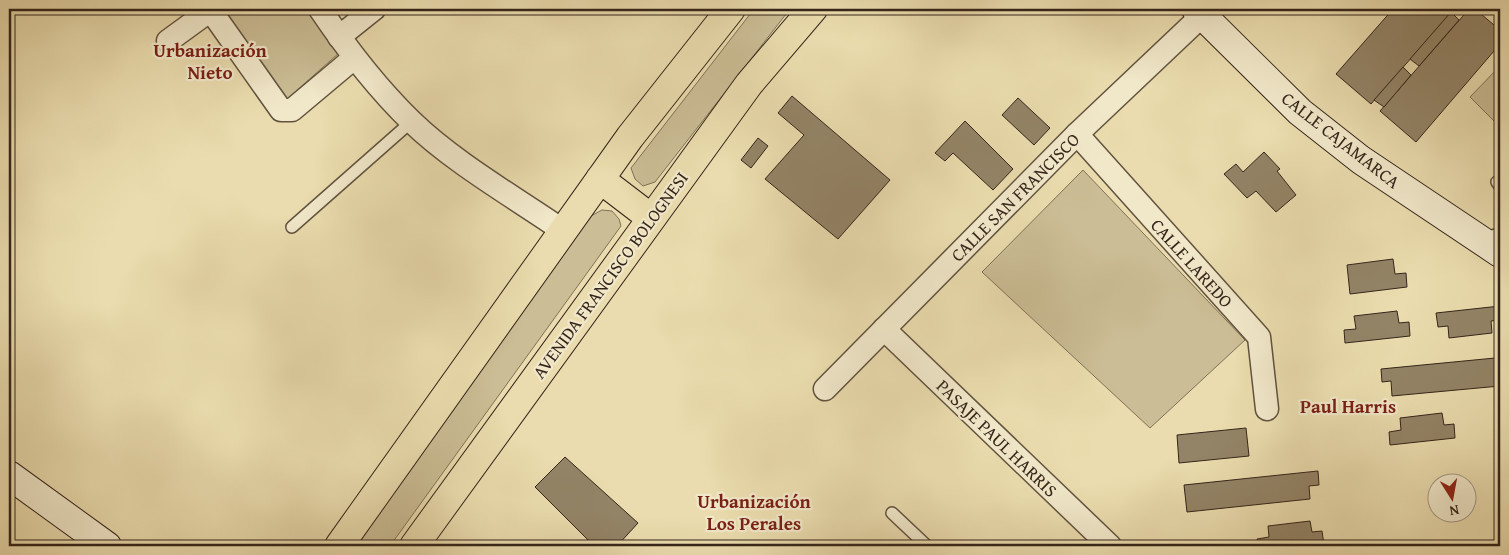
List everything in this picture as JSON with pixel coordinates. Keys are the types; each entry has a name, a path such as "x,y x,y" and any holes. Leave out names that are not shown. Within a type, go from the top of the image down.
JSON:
{"main road":[{"path":"339,546 562,230 630,137 731,9"},
{"name":"AVENIDA FRANCISCO BOLOGNESI","path":"414,546 650,218 750,84 813,9"},
{"path":"600,180 650,218"}],"street":[{"path":"168,41 212,9 216,18 281,110 292,110 354,58"},
{"path":"320,9 354,58 411,122 453,155 562,230"},
{"path":"339,37 374,9"},
{"name":"CALLE SAN FRANCISCO","path":"825,389 1077,134 1202,11"},
{"name":"CALLE CAJAMARCA","path":"1202,11 1300,112 1361,160 1494,243"},
{"name":"CALLE LAREDO","path":"1077,134 1259,337 1267,409"},
{"name":"PASAJE PAUL HARRIS","path":"884,329 1110,546"},
{"path":"9,475 107,546"}],"lane":[{"path":"292,227 411,122"},
{"path":"892,513 928,546"}],"shaded area":[{"path":"229,9 309,9 339,53 287,99 222,14"},
{"path":"754,9 790,9 655,182 643,186 635,179 631,168"},
{"path":"1500,66 1500,127 1470,97"},
{"path":"1083,170 1245,340 1150,428 982,272"},
{"path":"602,210 612,211 619,219 621,226 390,546 353,546 591,216"}],"building":[{"path":"1393,9 1454,9 1371,104 1336,74"},
{"path":"1469,9 1475,9 1500,30 1500,44 1416,142 1380,111"},
{"path":"1451,12 1459,20 1419,66 1410,59"},
{"path":"1403,67 1411,75 1384,107 1374,100"},
{"path":"792,96 890,180 838,239 765,179 804,135 778,113"},
{"path":"1018,98 1050,128 1034,145 1002,115"},
{"path":"965,121 1013,169 993,190 953,153 945,161 935,153"},
{"path":"758,138 768,146 751,168 741,160"},
{"path":"1264,152 1280,169 1277,171 1296,195 1276,212 1256,191 1247,198 1224,174 1236,164 1243,172"},
{"path":"1393,259 1395,274 1406,273 1407,287 1350,294 1347,265"},
{"path":"1500,306 1500,320 1491,321 1492,333 1449,338 1448,326 1438,327 1436,313"},
{"path":"1397,311 1399,323 1409,322 1410,336 1345,343 1344,330 1356,329 1354,316"},
{"path":"1495,358 1497,371 1500,371 1500,386 1392,396 1391,381 1382,382 1381,369"},
{"path":"1442,413 1444,425 1454,424 1455,438 1390,445 1389,432 1401,430 1400,418"},
{"path":"1246,428 1249,456 1179,463 1177,435"},
{"path":"565,457 638,523 617,546 594,546 535,487"},
{"path":"1318,471 1319,485 1309,486 1310,499 1187,512 1184,485"},
{"path":"1310,521 1312,532 1322,531 1324,545 1258,546 1257,539 1269,537 1268,526"}],"district":[{"name":"Urbanización Nieto","path":"210,61"},
{"name":"Paul Harris","path":"1348,406"},
{"name":"Urbanización Los Perales","path":"754,512"}]}
